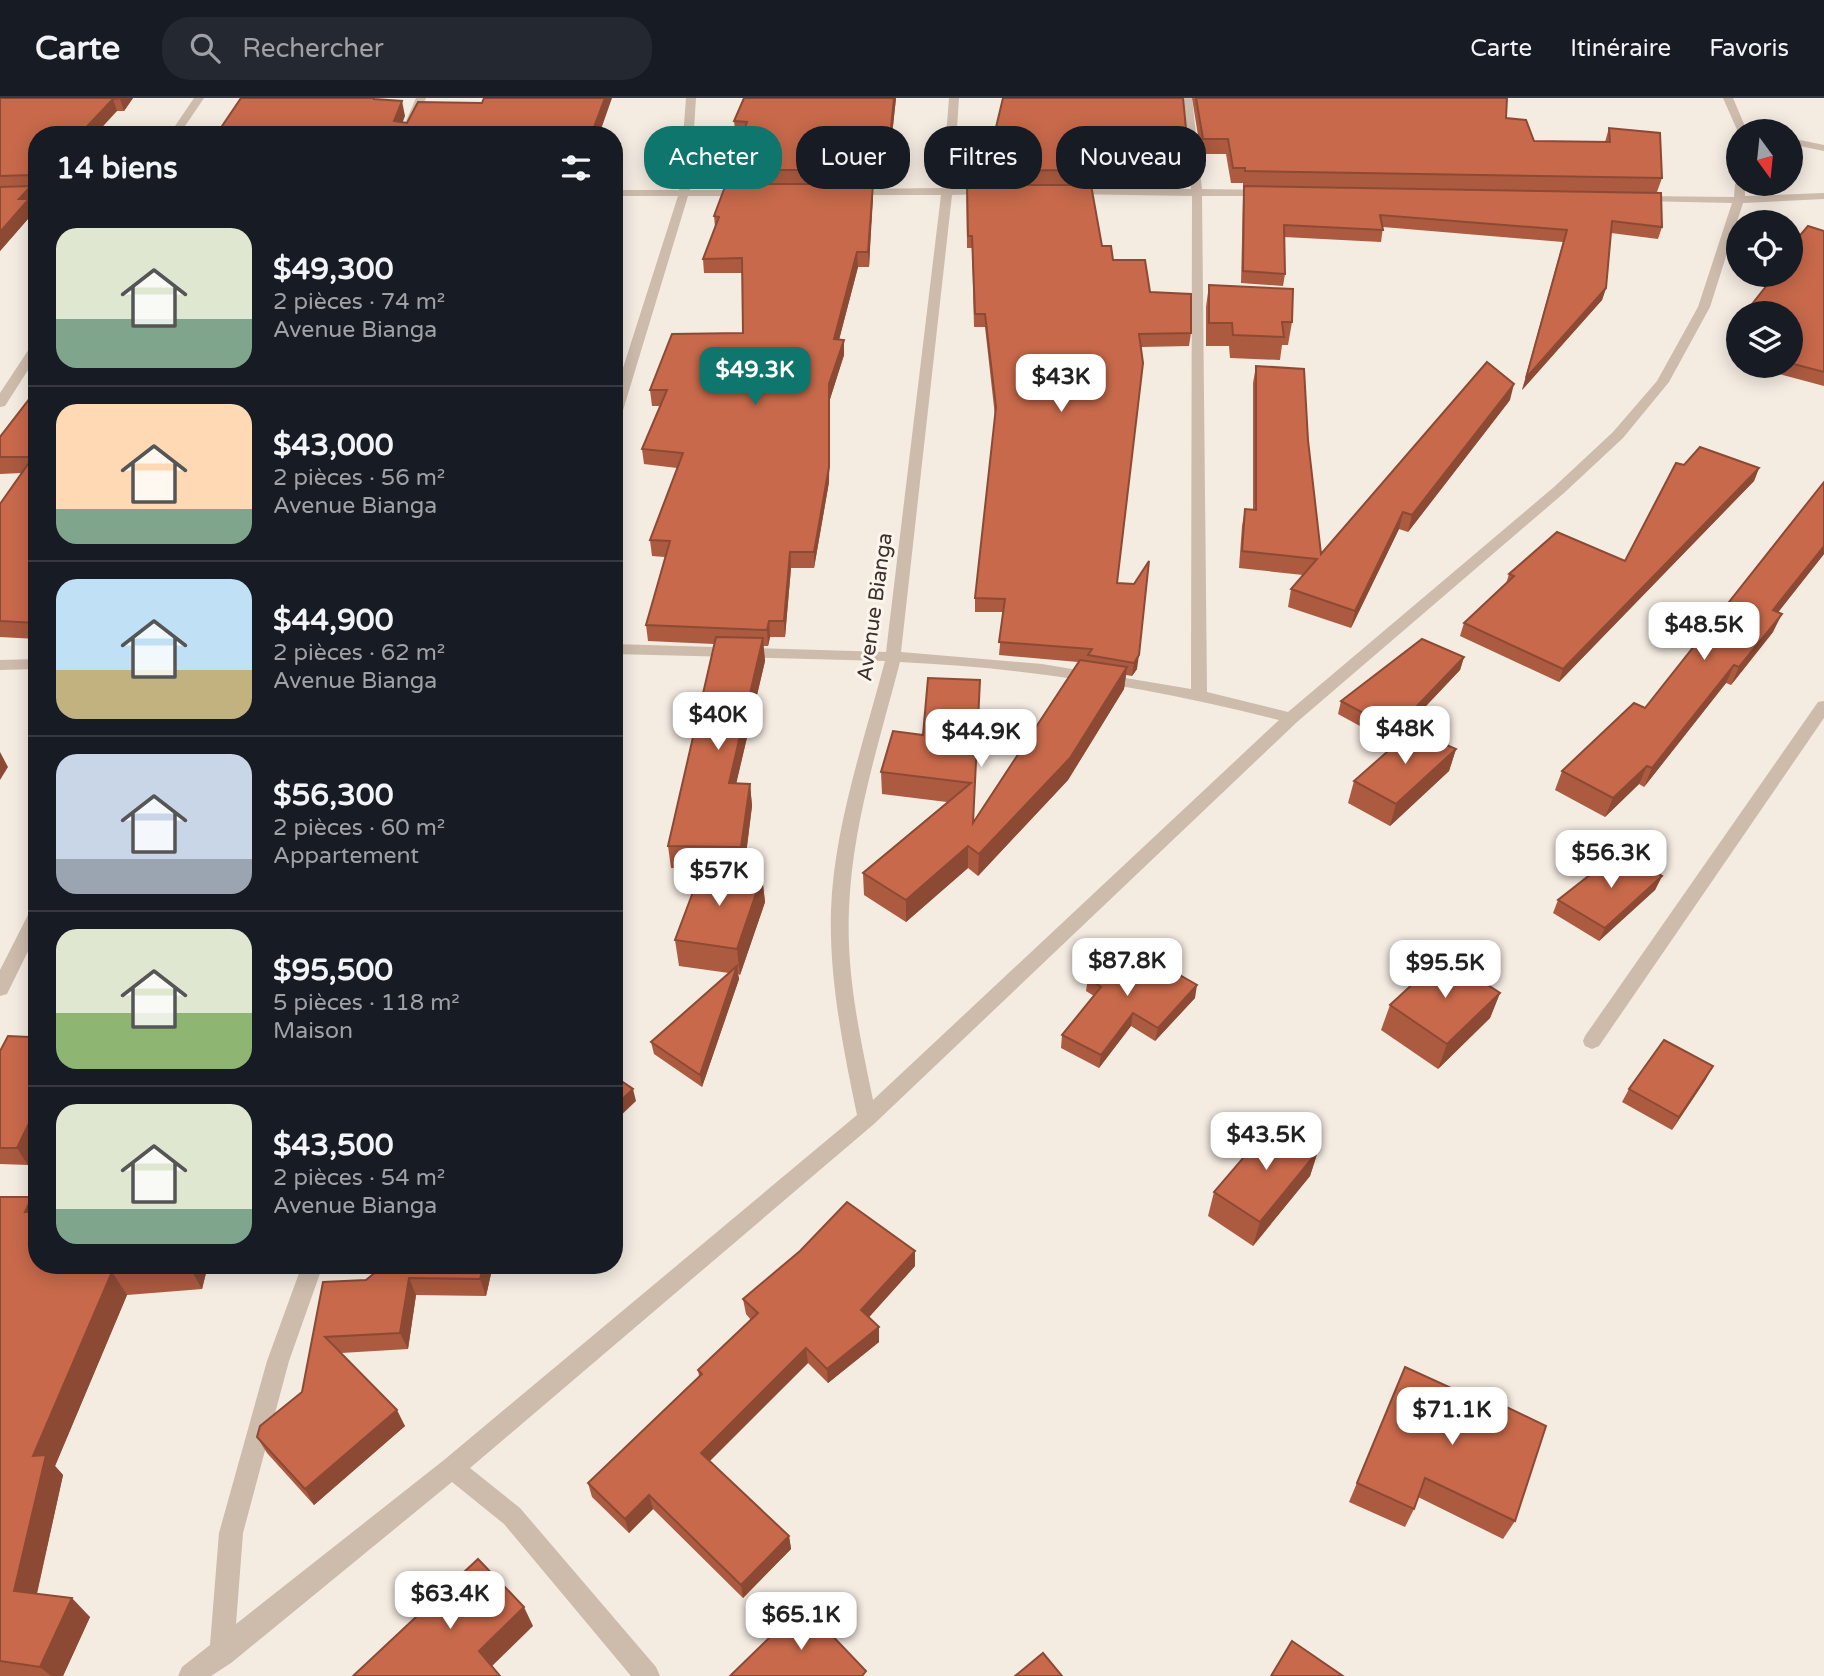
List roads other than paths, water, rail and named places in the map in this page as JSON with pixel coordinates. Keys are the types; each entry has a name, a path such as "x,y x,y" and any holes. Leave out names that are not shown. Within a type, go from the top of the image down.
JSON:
{"street":[{"path":"180,126 199,98"},
{"path":"409,126 421,98"},
{"path":"623,388 684,193 691,98"},
{"name":"Avenue Bianga","path":"867,1118 844,1006 840,909 852,818 893,658 947,191 954,98"},
{"path":"1187,98 1197,191 1199,695"},
{"path":"1728,98 1737,119"},
{"path":"1803,144 1824,148"},
{"path":"836,192 1002,191"},
{"path":"1058,191 1280,193"},
{"path":"623,193 753,192"},
{"path":"1628,198 1726,193"},
{"path":"1803,195 1824,196"},
{"path":"191,1676 222,1654 452,1468 867,1118 1291,718 1559,490 1618,435 1663,382 1704,307 1738,196"},
{"path":"0,403 28,360"},
{"path":"623,649 893,658 1006,665 1103,677 1199,695 1291,718"},
{"path":"0,665 28,664"},
{"path":"1592,1041 1824,706"},
{"path":"0,989 28,932"},
{"path":"222,1654 231,1533 278,1361 310,1274"},
{"path":"452,1468 512,1516 647,1676"}]}
